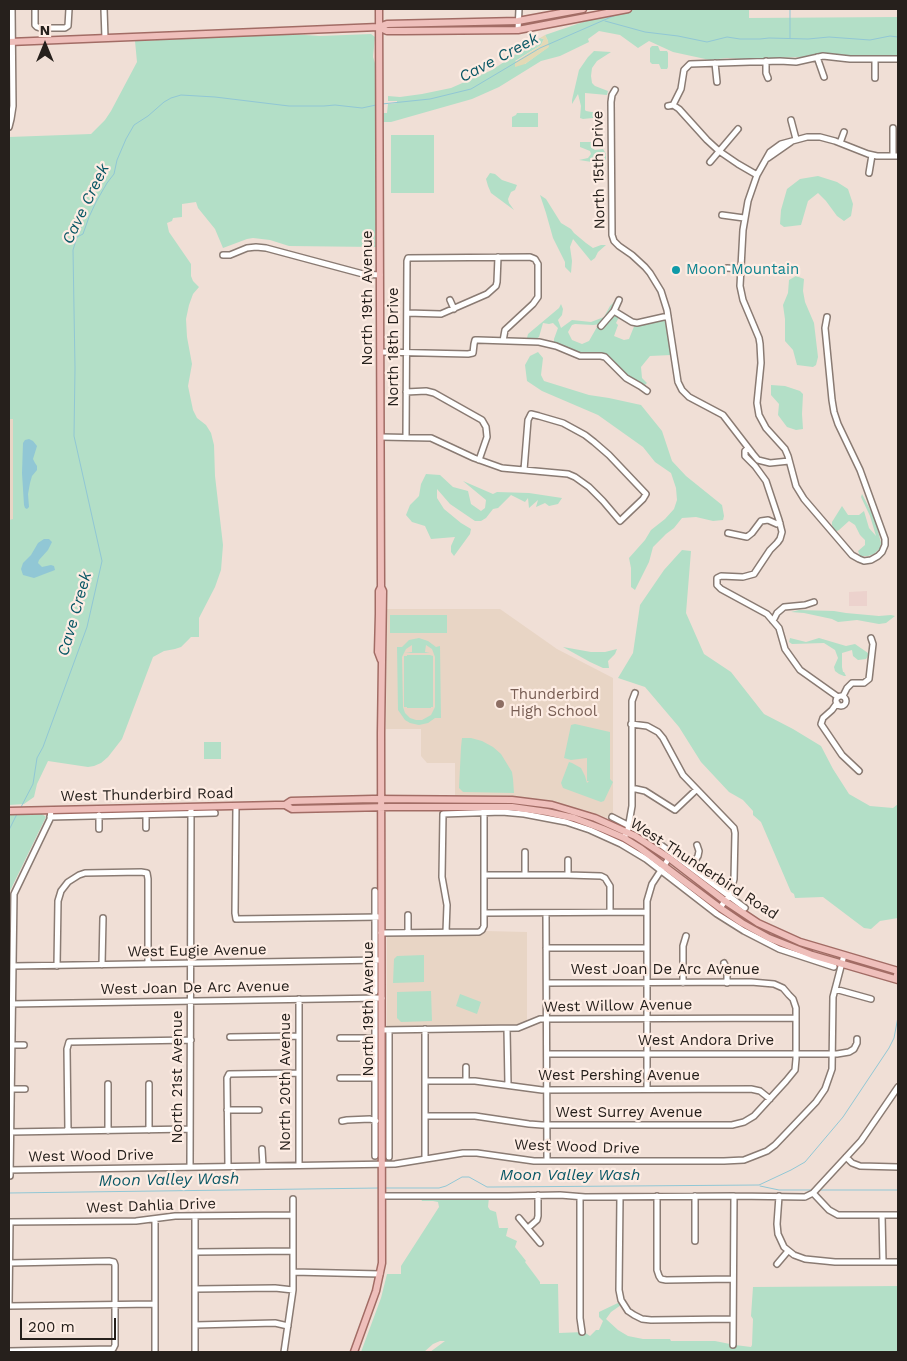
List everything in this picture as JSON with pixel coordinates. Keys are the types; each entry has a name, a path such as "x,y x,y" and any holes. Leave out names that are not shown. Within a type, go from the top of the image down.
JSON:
{"main road":[{"name":"North 19th Avenue","path":"354,1352 376,1291 382,1263 382,1164 378,1121 385,1030 377,996 381,933 378,917 381,807 381,660 383,652 380,437 379,9"},
{"path":"11,42 379,27 387,24 518,21 583,9"},
{"path":"379,27 387,31 518,30 628,9"},
{"name":"West Thunderbird Road","path":"285,805 291,801 381,798 518,800 559,806 627,832 669,858 746,912 758,923 793,939 898,971"},
{"path":"443,799 443,810"},
{"name":"West Thunderbird Road","path":"9,811 30,810 51,813 191,810 236,806 285,805 292,809 381,807 484,810 524,808 553,813 627,832 663,867 720,908 740,926 825,962 842,964 897,979"},
{"path":"740,926 746,912"},
{"path":"897,979 898,971"}],"street":[{"path":"9,128 11,110 12,9"},
{"path":"35,9 35,25 37,27 65,28 69,23 69,9"},
{"path":"104,9 105,38"},
{"path":"518,30 519,9"},
{"path":"757,175 719,151 682,111 670,105 679,93 684,70 687,65 766,61 796,62 824,56 848,59 898,59"},
{"path":"817,57 824,76"},
{"path":"875,59 875,78"},
{"path":"766,61 768,78"},
{"path":"715,63 717,82"},
{"name":"North 15th Drive","path":"615,90 611,102 612,235 614,241 619,246 650,272 661,291 668,316 680,388 693,400 722,415 756,458 766,463 789,461"},
{"path":"791,120 796,140"},
{"path":"827,317 825,328 834,412 860,470 885,539 883,549 878,556 864,560 852,555 800,494 782,445 766,428 759,415 757,403 761,363 760,344 743,300 740,286 740,269 744,218 748,201 757,175 770,152 779,145 807,137 820,137 872,155 895,156 893,128"},
{"path":"710,162 738,129"},
{"path":"840,143 844,132"},
{"path":"869,173 872,155"},
{"path":"722,215 744,218"},
{"path":"222,255 230,255 247,248 266,248 363,274 380,275"},
{"path":"407,314 437,314 454,309 487,294 496,286 498,257 530,257 535,259 538,264 538,297 505,330 503,341"},
{"name":"North 18th Drive","path":"406,437 408,258 498,257"},
{"path":"727,268 740,269"},
{"path":"450,300 454,309"},
{"path":"601,326 614,311 619,300"},
{"path":"614,311 637,323 668,316"},
{"path":"381,352 468,354 472,353 475,340 539,342 556,346 580,356 605,357 626,378 647,392"},
{"path":"406,392 426,391 434,393 484,418 487,432 486,442 479,460"},
{"path":"447,400 450,394"},
{"path":"380,437 431,438 479,460 502,468 524,470 560,473 575,477 597,494 620,521 646,494 608,455 584,435 563,423 532,414 528,420 524,470"},
{"path":"748,448 745,451 745,456 766,481 780,523 781,536 756,572 743,578 721,576 717,578 716,582 721,589 767,614 779,628 785,649 794,664 808,677 847,700 845,705 840,706 837,703"},
{"path":"728,532 747,537 762,521 768,520 777,524 780,523"},
{"path":"773,621 777,613 784,607 814,602"},
{"path":"859,771 842,755 821,724 823,718 837,703 836,699 852,683 864,683 869,679 873,644 871,638"},
{"path":"627,832 632,806 632,701 635,694"},
{"path":"632,724 647,726 658,732 683,775 732,826 735,833 735,875 727,899 720,908"},
{"path":"632,789 645,791 675,810 696,790"},
{"path":"381,933 481,932 484,928 483,799"},
{"path":"236,806 236,918 378,917"},
{"name":"West Thunderbird Road","path":"51,813 146,814 191,810 215,813"},
{"name":"North 21st Avenue","path":"190,1167 191,810"},
{"path":"443,810 442,877 447,905 446,932"},
{"name":"West Thunderbird Road","path":"484,810 532,815 556,820 579,826 621,844 663,867 717,914 740,926"},
{"path":"9,1172 11,1089 10,1004 13,966 14,894 51,813"},
{"name":"West Thunderbird Road","path":"146,814 146,828"},
{"name":"West Thunderbird Road","path":"99,815 99,829"},
{"name":"West Thunderbird Road","path":"612,817 627,832 657,842 691,867 727,899"},
{"path":"691,867 698,856 697,845"},
{"path":"37,846 43,849"},
{"path":"525,852 525,875"},
{"path":"647,1090 646,948 648,897 650,888 669,858"},
{"path":"568,860 568,875"},
{"path":"57,966 58,901 61,891 68,882 79,875 91,873 147,873 148,964"},
{"path":"484,875 595,875 605,878 610,886 610,912"},
{"name":"North 19th Avenue","path":"375,890 378,917 378,960"},
{"path":"546,912 547,1161"},
{"path":"484,913 647,912"},
{"path":"408,915 408,932"},
{"path":"102,965 103,918"},
{"path":"683,982 683,946 686,936"},
{"path":"546,948 646,948"},
{"name":"West Wood Drive","path":"9,1172 395,1164 472,1152 524,1160 547,1161 744,1160 776,1145 820,1098 832,1069 832,1007 844,955"},
{"name":"West Eugie Avenue","path":"13,966 378,960"},
{"name":"West Thunderbird Road","path":"825,962 834,967"},
{"path":"724,963 727,969 727,983"},
{"name":"West Joan De Arc Avenue","path":"546,983 769,983 783,988"},
{"name":"West Surrey Avenue","path":"425,1116 475,1116 547,1125 739,1124 748,1120 770,1099 792,1074 796,1065 796,1008 793,999 783,988"},
{"path":"835,989 870,999"},
{"name":"North 19th Avenue","path":"375,1156 378,1121 375,1078 377,996"},
{"name":"West Joan De Arc Avenue","path":"10,1004 377,996"},
{"name":"North 20th Avenue","path":"298,999 299,1165"},
{"name":"West Willow Avenue","path":"385,1030 508,1029 518,1028 538,1019 796,1018"},
{"path":"425,1029 425,1159"},
{"path":"508,1029 508,1085"},
{"name":"North 19th Avenue","path":"385,1030 389,1157"},
{"path":"230,1037 299,1036"},
{"path":"340,1038 375,1038"},
{"name":"West Andora Drive","path":"547,1054 832,1054 843,1053 854,1048 857,1039"},
{"path":"68,1131 69,1042 191,1040"},
{"path":"11,1045 24,1046"},
{"path":"466,1067 466,1080"},
{"path":"228,1166 228,1074 298,1073"},
{"path":"340,1078 375,1078"},
{"name":"West Pershing Avenue","path":"425,1081 483,1081 547,1090 756,1090 764,1093 770,1099"},
{"path":"108,1084 108,1131"},
{"path":"149,1084 149,1130"},
{"path":"382,1190 388,1194 580,1197 779,1196 803,1198 813,1192 861,1141 898,1087"},
{"path":"11,1089 25,1089"},
{"path":"227,1110 259,1110"},
{"path":"378,1121 370,1123 348,1123 342,1121 370,1120 389,1122"},
{"path":"10,1132 190,1129"},
{"path":"262,1149 263,1166"},
{"path":"846,1157 852,1163 860,1166 898,1167"},
{"path":"813,1192 829,1210 838,1215 898,1215"},
{"path":"528,1228 537,1220 538,1195"},
{"path":"657,1196 657,1270 659,1276 666,1280 733,1280"},
{"path":"695,1241 696,1196"},
{"path":"733,1345 734,1196"},
{"path":"779,1196 778,1232 782,1243 788,1251 798,1257 843,1262 898,1262"},
{"path":"580,1197 580,1318 582,1332"},
{"path":"620,1197 619,1290 621,1300 628,1311 642,1319 651,1320 733,1320"},
{"path":"284,1352 293,1290 293,1199"},
{"name":"West Dahlia Drive","path":"9,1222 136,1221 195,1216 293,1215"},
{"path":"882,1215 883,1262"},
{"path":"195,1216 195,1352"},
{"path":"519,1218 540,1243"},
{"path":"155,1219 155,1352"},
{"path":"9,1222 9,1305 155,1304"},
{"path":"196,1252 293,1251"},
{"path":"777,1264 788,1251"},
{"path":"9,1263 114,1262 115,1265 115,1345 113,1349 9,1350"},
{"path":"293,1272 380,1274"},
{"path":"196,1289 275,1288 293,1290"},
{"path":"195,1325 275,1323 288,1326"}],"shaded area":[{"path":"13,418 13,520 9,520 9,419"},
{"path":"867,591 867,606 849,606 849,592"},
{"name":"Thunderbird High School","path":"387,609 500,609 557,649 613,678 613,814 607,818 588,811 546,802 455,797 455,763 427,763 421,756 421,729 386,729"},
{"path":"485,931 527,932 527,1021 517,1027 387,1026 387,935 482,934"}],"green space":[{"path":"607,9 749,9 749,18 898,17 898,56 859,56 823,53 801,57 710,60 673,52 649,41 638,48 620,35 599,31 588,39 589,42 560,56 541,61 499,87 472,99 391,122 380,122 380,113 387,113 388,104 397,103 397,101 388,101 388,96 400,97 451,88 492,70 540,38 544,39 541,45 515,61 525,64 548,47 545,35 589,20"},
{"path":"290,34 320,36 371,34 375,37 373,57 375,63 376,247 289,246 270,240 253,238 223,248 215,229 198,208 196,202 182,204 182,217 173,218 172,221 167,223 169,232 191,264 191,276 199,287 193,294 186,319 192,364 188,386 193,410 197,418 206,425 211,433 214,445 215,476 223,545 221,570 215,587 199,618 199,637 191,637 181,647 164,651 153,657 122,739 108,757 101,763 88,767 48,761 37,784 34,797 24,804 9,805 9,520 13,519 13,419 9,419 9,137 91,134 111,111 137,62 135,41"},
{"path":"658,46 660,51 667,51 667,69 661,69 659,64 652,64 650,62 650,48"},
{"path":"594,51 611,52 597,61 592,68 591,76 592,83 595,86 608,91 607,95 585,93 585,110 603,114 602,117 583,119 580,118 581,106 578,94 572,104 572,100 579,70"},
{"path":"517,113 538,113 538,127 512,127 512,117"},
{"path":"391,135 434,135 434,193 391,193"},
{"path":"580,142 591,142 592,148 595,150 603,149 606,154 606,160 592,162 579,160 588,158 591,154 590,151 580,147"},
{"path":"490,173 495,174 502,180 517,185 508,199 514,210 491,193 486,179"},
{"path":"818,176 837,182 848,189 853,204 851,216 844,221 837,216 818,193 808,201 801,225 784,227 780,224 781,210 787,189 800,179"},
{"path":"540,195 546,199 561,223 571,229 586,243 593,248 606,245 591,261 573,239 570,247 571,273 565,267 565,262 553,238"},
{"path":"796,276 804,279 803,291 805,302 814,323 818,357 816,365 813,367 797,365 793,350 785,341 783,305 788,293 789,280"},
{"path":"618,298 601,324 575,324 572,325 568,332 572,340 582,344 589,341 597,327 603,327 612,314 615,314 619,317 614,336 624,340 629,339 635,324 666,319 671,355 650,356 641,367 642,378 647,383 645,385 630,378 614,361 606,356 584,355 571,352 554,343 558,328 553,323 543,323 539,337 536,339 527,338 528,334 559,308 561,304 563,309 562,315 558,320 561,328 572,320 591,322 604,317 610,306"},
{"path":"538,352 543,358 541,375 544,381 589,395 641,405 662,431 672,461 686,476 722,505 723,520 713,521 696,517 682,518 653,547 649,562 635,590 631,587 629,558 651,530 674,509 677,500 676,488 671,473 655,462 643,447 598,415 542,391 527,381 525,365 530,356"},
{"path":"771,385 785,386 800,391 803,394 803,429 796,430 787,427 778,415 779,404 771,395"},
{"path":"426,474 440,475 453,487 468,491 471,504 481,511 485,508 486,500 463,481 493,494 497,492 529,493 562,498 558,504 549,506 545,503 536,507 538,500 529,508 528,498 525,502 511,495 498,508 493,509 486,518 481,521 475,521 450,504 437,489 437,498 444,509 471,529 470,534 454,556 451,552 451,546 455,537 431,539 425,526 412,522 406,515 410,505 419,496 421,484"},
{"path":"862,494 875,519 881,543 880,548 874,554 868,556 860,556 858,551 865,545 865,540 855,525 849,521 835,532 832,525 842,506 848,515 859,515 864,511 869,528 876,536 870,516 861,497"},
{"path":"682,550 691,551 686,613 704,654 731,672 764,714 821,746 849,794 870,806 893,808 898,804 898,918 880,921 871,929 864,928 823,897 795,898 761,822 753,815 753,811 743,800 729,792 701,762 679,727 645,687 618,678 633,653 640,605 664,570"},
{"path":"799,610 895,616 886,623 879,624 857,620 838,622 804,613 791,612"},
{"path":"390,615 447,615 447,633 390,633"},
{"path":"419,638 428,641 436,647 440,646 441,718 435,718 428,723 419,725 405,720 398,710 397,647 402,647 409,640","holes":["412,645 412,652 405,653 430,653 425,652 426,645 432,649 435,657 435,707 431,715 422,720 410,718 405,713 403,707 402,657 406,649"]},
{"path":"790,638 806,642 819,638 846,646 855,644 868,653 868,656 866,659 858,660 853,656 852,650 842,653 842,667 846,676 844,676 835,671 834,667 838,658 835,650 824,643 792,644 789,642"},
{"path":"563,647 591,652 605,652 617,649 608,661 609,668 603,668"},
{"path":"404,656 433,656 433,707 431,708 404,707"},
{"path":"575,724 610,732 610,779 613,782 604,801 601,802 563,788 561,783 569,762 581,768 587,783 589,781 587,781 587,758 571,760 564,758 571,725"},
{"path":"462,738 482,741 501,754 512,772 514,793 463,792 459,788"},
{"path":"204,742 221,742 221,759 204,759"},
{"path":"42,814 46,817 9,893 9,815"},
{"path":"424,955 424,982 393,983 394,959 397,956"},
{"path":"431,991 432,1021 401,1022 397,1018 397,992"},
{"path":"460,994 481,1002 477,1014 456,1006"},
{"path":"423,1197 489,1197 488,1207 496,1212 499,1228 508,1228 506,1236 517,1241 515,1247 540,1284 558,1284 559,1333 584,1332 590,1336 596,1330 599,1330 603,1321 599,1317 599,1312 620,1302 621,1305 611,1312 606,1319 628,1336 643,1339 670,1339 671,1341 715,1341 751,1347 753,1287 898,1286 898,1352 430,1352 445,1341 440,1341 424,1352 361,1352 381,1298 387,1274 401,1274 401,1266 439,1207 438,1202 422,1201"}],"sand":[{"path":"545,35 549,47 525,64 515,67 515,62 541,45 544,39 540,38"}],"water":[{"path":"29,439 37,446 33,459 37,470 32,476 30,483 28,494 29,507 27,509 24,505 22,473 23,443"},
{"path":"44,539 49,539 52,542 38,563 42,567 54,566 55,570 34,578 23,575 21,569 23,563 31,555 38,543"}],"waterway":[{"path":"790,9 790,38"},
{"name":"Cave Creek","path":"382,104 430,99 471,89 540,48 618,14"},
{"path":"605,21 645,32 707,42 727,37 740,39 808,39 829,37 870,40 890,36 898,37"},
{"name":"Cave Creek","path":"20,809 33,784 37,758 43,747 87,627 102,561 74,436 73,250 77,237 83,234 96,202 114,174 117,160 126,139 134,125 164,102 181,95 289,106 335,105 362,108 376,105"},
{"name":"Cave Creek","path":"9,830 17,814"},
{"name":"Moon Valley Wash","path":"384,1188 439,1188 462,1177 469,1177 487,1187 759,1185 805,1162 843,1117 889,1048 894,1038 898,1017"},
{"path":"760,1186 779,1190 813,1190"},
{"name":"Moon Valley Wash","path":"9,1193 380,1188"},
{"path":"819,1190 898,1190"}],"place":[{"name":"Moon Mountain","path":"676,270"},
{"name":"Thunderbird High School","path":"500,704"}]}
